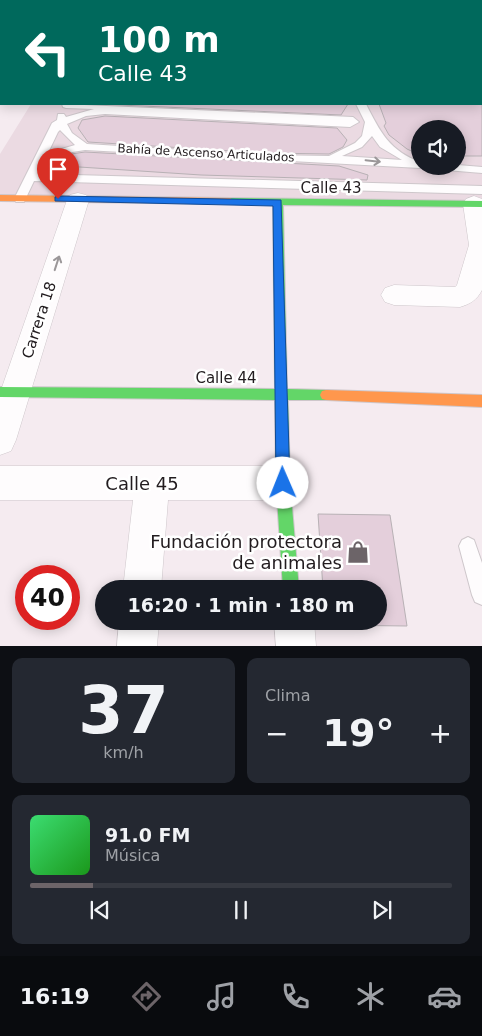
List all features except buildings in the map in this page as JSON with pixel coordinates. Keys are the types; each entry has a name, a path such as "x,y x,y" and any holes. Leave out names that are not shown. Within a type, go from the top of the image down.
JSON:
{"street":[{"name":"Calle 43","path":"0,198 278,202 479,199"},
{"path":"394,295 460,297 469,290 481,245 479,199"},
{"name":"Carrera 18","path":"0,440 8,392 78,200"},
{"path":"278,202 283,483 290,580"},
{"name":"Calle 44","path":"8,392 281,393 482,401"},
{"name":"Calle 45","path":"0,483 283,483"},
{"path":"143,580 152,484"},
{"path":"137,646 138,630"},
{"path":"295,630 296,646"}],"lane":[{"path":"20,199 67,105"},
{"path":"72,105 105,111 350,124 354,122 350,119 86,105"},
{"path":"362,105 368,122 381,144 411,161"},
{"path":"59,123 82,114 105,111"},
{"path":"326,160 361,144 367,138 368,122"},
{"path":"59,123 68,136 85,147"},
{"name":"Bahía de Ascenso Articulados","path":"38,161 64,150 85,147 411,164"},
{"path":"466,169 482,170"},
{"path":"30,177 479,199"},
{"path":"468,546 482,596"}],"shaded area":[{"path":"30,105 482,105 482,204 0,198 0,154"}],"traffic: fast":[{"path":"230,201 482,204"},
{"path":"278,203 283,483 290,580"},
{"path":"0,392 326,395"}],"traffic: slow":[{"path":"0,198 230,201"},
{"path":"326,395 482,401"}],"place":[{"name":"Fundación protectora de animales","path":"358,552"}],"route":[{"path":"58,199 278,202 283,483"}]}
